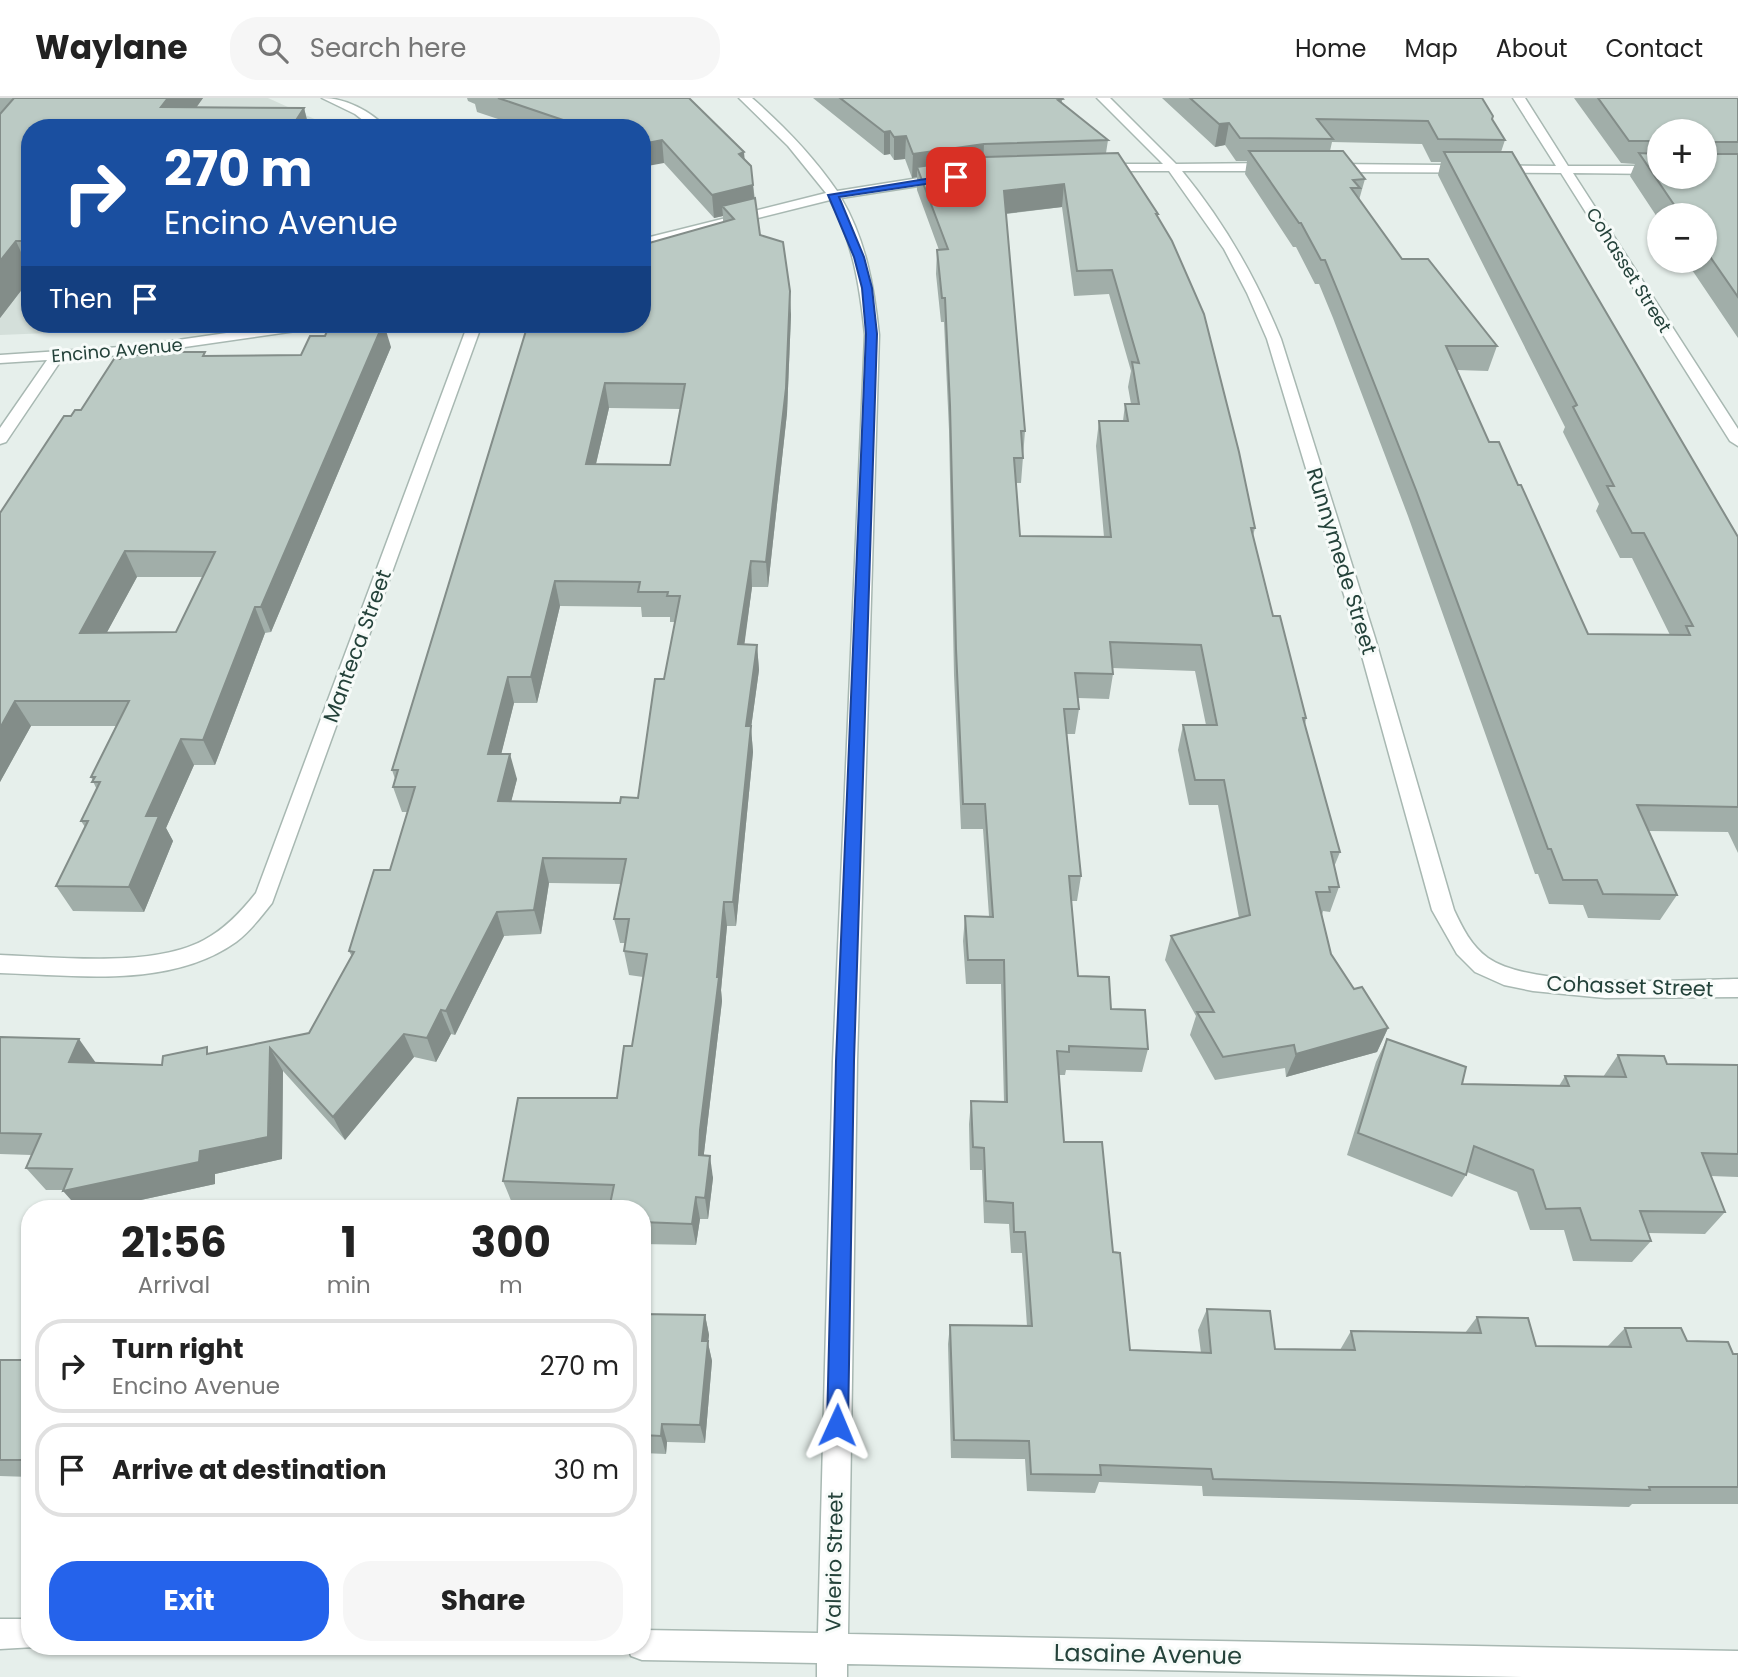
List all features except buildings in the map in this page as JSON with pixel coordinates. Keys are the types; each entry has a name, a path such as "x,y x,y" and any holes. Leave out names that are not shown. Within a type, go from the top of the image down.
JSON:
{"street":[{"path":"328,98 368,119"},
{"name":"Valerio Street","path":"745,98 791,144 833,195 859,257 867,288 872,334 845,1061 832,1663"},
{"name":"Runnymede Street","path":"1103,98 1172,167 1222,235 1261,304 1366,638 1443,910 1457,939 1483,967"},
{"name":"Cohasset Street","path":"1519,98 1738,441"},
{"path":"1086,169 1280,167"},
{"path":"1321,168 1647,170"},
{"path":"651,241 833,195 956,177"},
{"name":"Encino Avenue","path":"0,359 192,344 261,333"},
{"name":"Manteca Street","path":"0,964 141,966 176,961 210,948 241,927 265,897 472,333"},
{"path":"0,439 57,356"},
{"name":"Cohasset Street","path":"1483,967 1521,981 1559,986 1738,988"},
{"path":"0,1634 21,1634"},
{"name":"Lasaine Avenue","path":"651,1646 832,1663 1738,1666"}],"shaded area":[{"path":"0,98 268,98 315,119 21,119 21,333 49,333 0,335"}],"route":[{"path":"837,1425 845,1061 872,334 867,288 859,257 833,195 956,177"}]}
